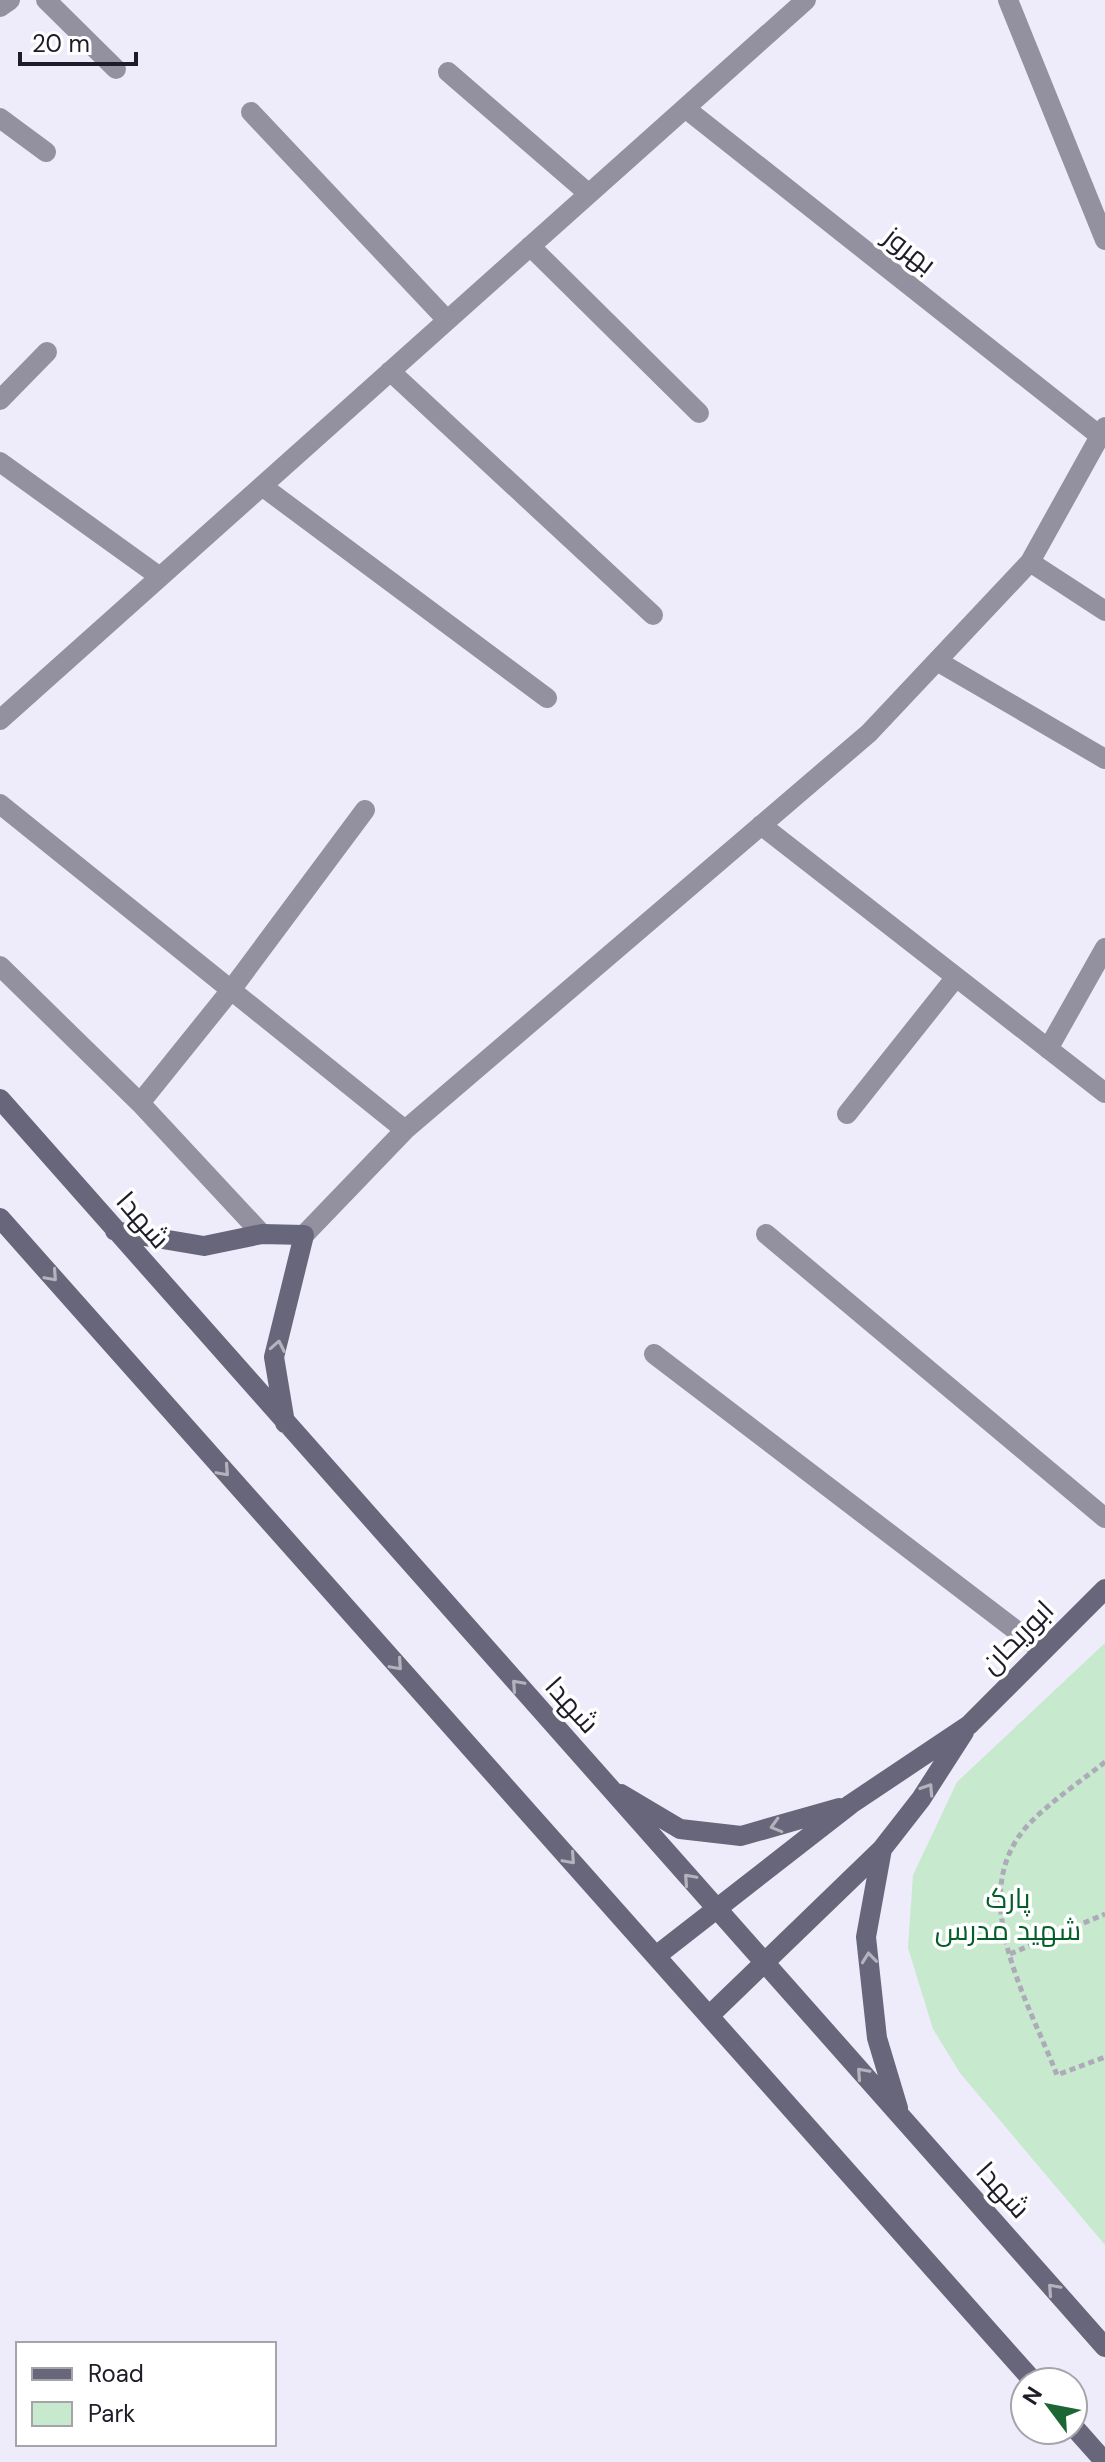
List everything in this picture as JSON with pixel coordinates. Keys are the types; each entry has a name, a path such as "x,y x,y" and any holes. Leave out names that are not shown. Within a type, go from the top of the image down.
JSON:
{"main road":[{"name":"شهدا","path":"0,1099 1105,2347"},
{"path":"0,1218 1020,2366"},
{"path":"115,1231 204,1246 262,1234 304,1235 274,1357 285,1423"},
{"name":"ابوریحان","path":"969,1725 1105,1589"},
{"path":"656,1956 851,1804 969,1725"},
{"path":"709,2016 882,1849 921,1799 969,1725"},
{"path":"605,1784 680,1829 741,1836 851,1804"},
{"path":"882,1849 866,1937 877,2038 900,2116"},
{"path":"1089,2444 1105,2462"}],"street":[{"path":"0,7 10,0"},
{"path":"46,0 116,69"},
{"path":"0,720 806,0"},
{"path":"1008,0 1105,240"},
{"path":"448,72 589,194"},
{"name":"بهروز","path":"685,108 1103,432"},
{"path":"251,112 447,320"},
{"path":"0,118 46,152"},
{"path":"530,246 699,413"},
{"path":"0,400 47,352"},
{"path":"390,371 653,615"},
{"path":"304,1235 405,1130 869,733 1030,562 1103,432"},
{"path":"0,462 160,577"},
{"path":"262,486 547,698"},
{"path":"1030,562 1105,611"},
{"path":"937,661 1105,759"},
{"path":"0,804 405,1130"},
{"path":"140,1103 231,990 365,810"},
{"path":"761,825 1105,1093"},
{"path":"1048,1049 1105,948"},
{"path":"0,966 140,1103 262,1234"},
{"path":"847,1114 956,977"},
{"path":"766,1234 1105,1518"},
{"path":"654,1354 1043,1651"}],"path":[{"path":"1105,1762 1029,1825 1008,1855 998,1889 1002,1934 1057,2075 1105,2057"},
{"path":"1010,1954 1105,1914"}],"green space":[{"name":"پارک شهید مدرس","path":"1105,1643 1105,2245 960,2073 933,2029 908,1948 913,1875 957,1782"}]}
